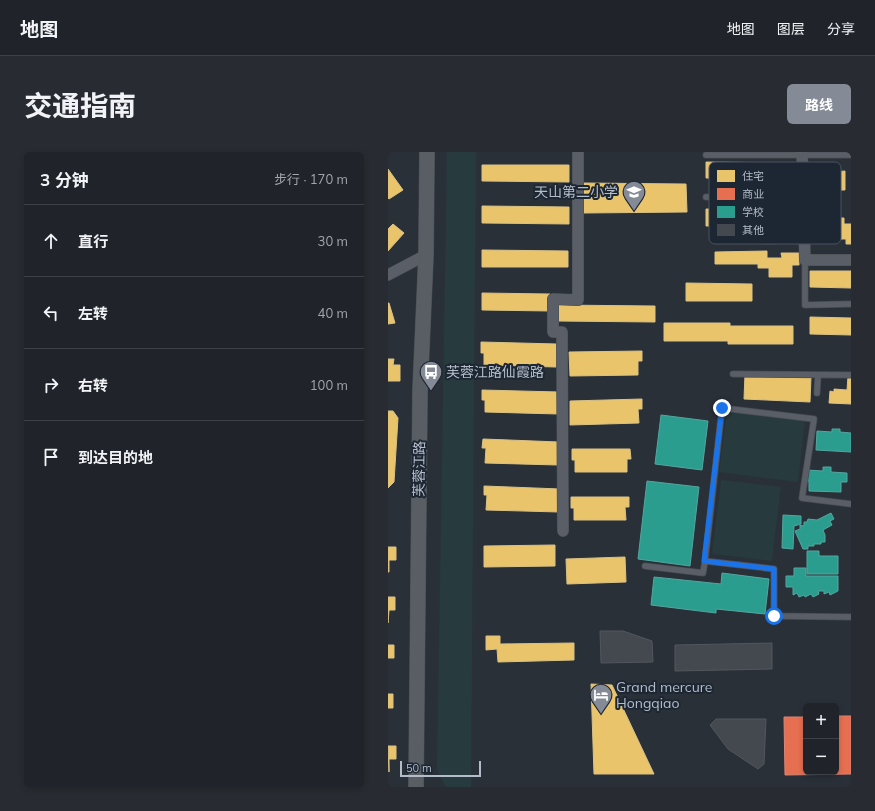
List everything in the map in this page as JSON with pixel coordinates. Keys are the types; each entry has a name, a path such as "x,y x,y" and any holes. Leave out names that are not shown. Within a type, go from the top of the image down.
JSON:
{"street":[{"name":"芙蓉江路","path":"416,787 420,391 426,255 427,152"},
{"path":"563,531 562,332 553,332 553,299 578,300 578,152"},
{"path":"804,244 805,260 851,260"},
{"path":"388,275 426,255"}],"lane":[{"path":"706,155 802,153 851,154"},
{"path":"805,260 805,305 851,304"},
{"path":"733,374 851,375"},
{"path":"817,393 818,375"},
{"path":"645,566 703,573 722,408 814,419 802,498 851,504"},
{"path":"704,561 774,569 774,616 851,617"}],"green space":[{"path":"447,152 476,152 471,787 446,787 437,769"},
{"path":"727,411 805,420 798,482 719,472"},
{"path":"721,480 781,487 772,561 712,554"}],"building: 住宅":[{"path":"706,162 709,162 709,178 706,178"},
{"path":"482,165 569,165 569,182 482,181"},
{"path":"388,169 403,190 389,199 388,198"},
{"path":"841,171 845,171 845,190 841,190"},
{"path":"583,183 686,184 687,212 583,213"},
{"path":"482,206 569,207 569,224 482,223"},
{"path":"706,209 709,209 709,226 706,226"},
{"path":"841,218 844,218 844,224 851,224 851,244 846,244 846,239 841,239"},
{"path":"393,224 404,233 388,251 388,229"},
{"path":"482,250 568,251 568,267 482,267"},
{"path":"767,251 767,258 782,258 781,253 799,253 799,265 792,265 792,277 769,277 769,268 758,268 758,264 715,264 715,252"},
{"path":"810,271 851,271 851,288 810,287"},
{"path":"686,283 752,284 752,301 686,301"},
{"path":"482,293 550,294 550,311 482,310"},
{"path":"389,303 395,323 388,324"},
{"path":"557,305 655,306 655,322 557,321"},
{"path":"810,317 851,318 851,335 810,334"},
{"path":"664,323 730,323 730,326 793,326 793,344 728,344 728,341 664,341"},
{"path":"481,342 557,344 556,367 484,365 484,353 481,353"},
{"path":"642,351 642,361 638,361 638,375 570,376 569,352"},
{"path":"388,359 394,359 393,365 400,365 400,381 388,381"},
{"path":"745,374 811,377 810,402 744,399"},
{"path":"848,376 851,376 851,404 829,403 830,391 834,392 834,389 847,390"},
{"path":"482,390 559,392 558,414 485,412 485,400 482,400"},
{"path":"642,399 642,409 638,409 639,423 570,425 570,401"},
{"path":"388,411 393,411 398,418 394,482 388,488"},
{"path":"483,439 559,442 558,465 485,463 486,448 482,448"},
{"path":"572,449 630,449 631,459 627,459 627,472 575,472 575,460 572,460"},
{"path":"484,486 560,489 559,512 486,510 487,495 484,495"},
{"path":"571,497 629,497 629,507 625,507 626,520 574,520 574,508 571,508"},
{"path":"555,545 555,566 484,567 484,546"},
{"path":"388,547 396,547 396,560 389,560 389,572 388,572"},
{"path":"625,557 626,582 567,584 566,559"},
{"path":"388,597 395,597 395,610 389,610 388,623"},
{"path":"486,636 500,636 500,644 574,643 574,660 498,662 497,649 486,650"},
{"path":"388,645 394,645 394,658 388,658"},
{"path":"591,684 612,685 654,774 594,774"},
{"path":"388,694 393,694 393,708 388,708"},
{"path":"388,746 396,746 396,759 389,759 389,772"}],"building: 商业":[{"path":"839,716 851,716 851,774 839,774"},
{"path":"784,717 803,717 803,775 785,775"}],"building: 学校":[{"path":"661,415 708,421 702,470 655,464"},
{"path":"832,429 840,429 840,432 851,433 851,452 816,450 817,431 832,432"},
{"path":"823,467 831,467 831,472 847,473 847,482 841,482 841,492 809,491 807,470 823,471"},
{"path":"647,481 699,487 690,566 638,559"},
{"path":"831,513 834,519 830,521 832,525 823,530 825,542 821,542 821,544 814,544 814,546 808,546 808,549 803,549 795,531 800,529 800,525 804,526 804,522 807,522 808,519 817,520"},
{"path":"783,515 801,516 801,524 794,526 793,549 782,548"},
{"path":"807,551 819,551 819,556 838,556 838,574 807,574"},
{"path":"794,568 806,568 806,576 838,576 838,591 830,595 829,592 824,594 824,591 818,591 819,594 813,597 811,594 805,597 804,595 799,597 797,593 793,595 793,587 786,587 786,576 794,576"},
{"path":"722,573 769,579 765,614 716,609 716,613 651,605 654,577 721,584"}],"building: 其他":[{"path":"600,631 623,631 652,641 653,662 601,663"},
{"path":"772,643 772,669 675,671 675,645"},
{"path":"716,719 766,719 764,764 758,769 728,749 710,725"}],"place":[{"name":"天山第二小学","path":"634,212"},
{"name":"芙蓉江路仙霞路","path":"431,392"},
{"name":"Grand mercure Hongqiao","path":"601,714"}],"route":[{"path":"722,408 704,561 774,569 774,616"}]}
